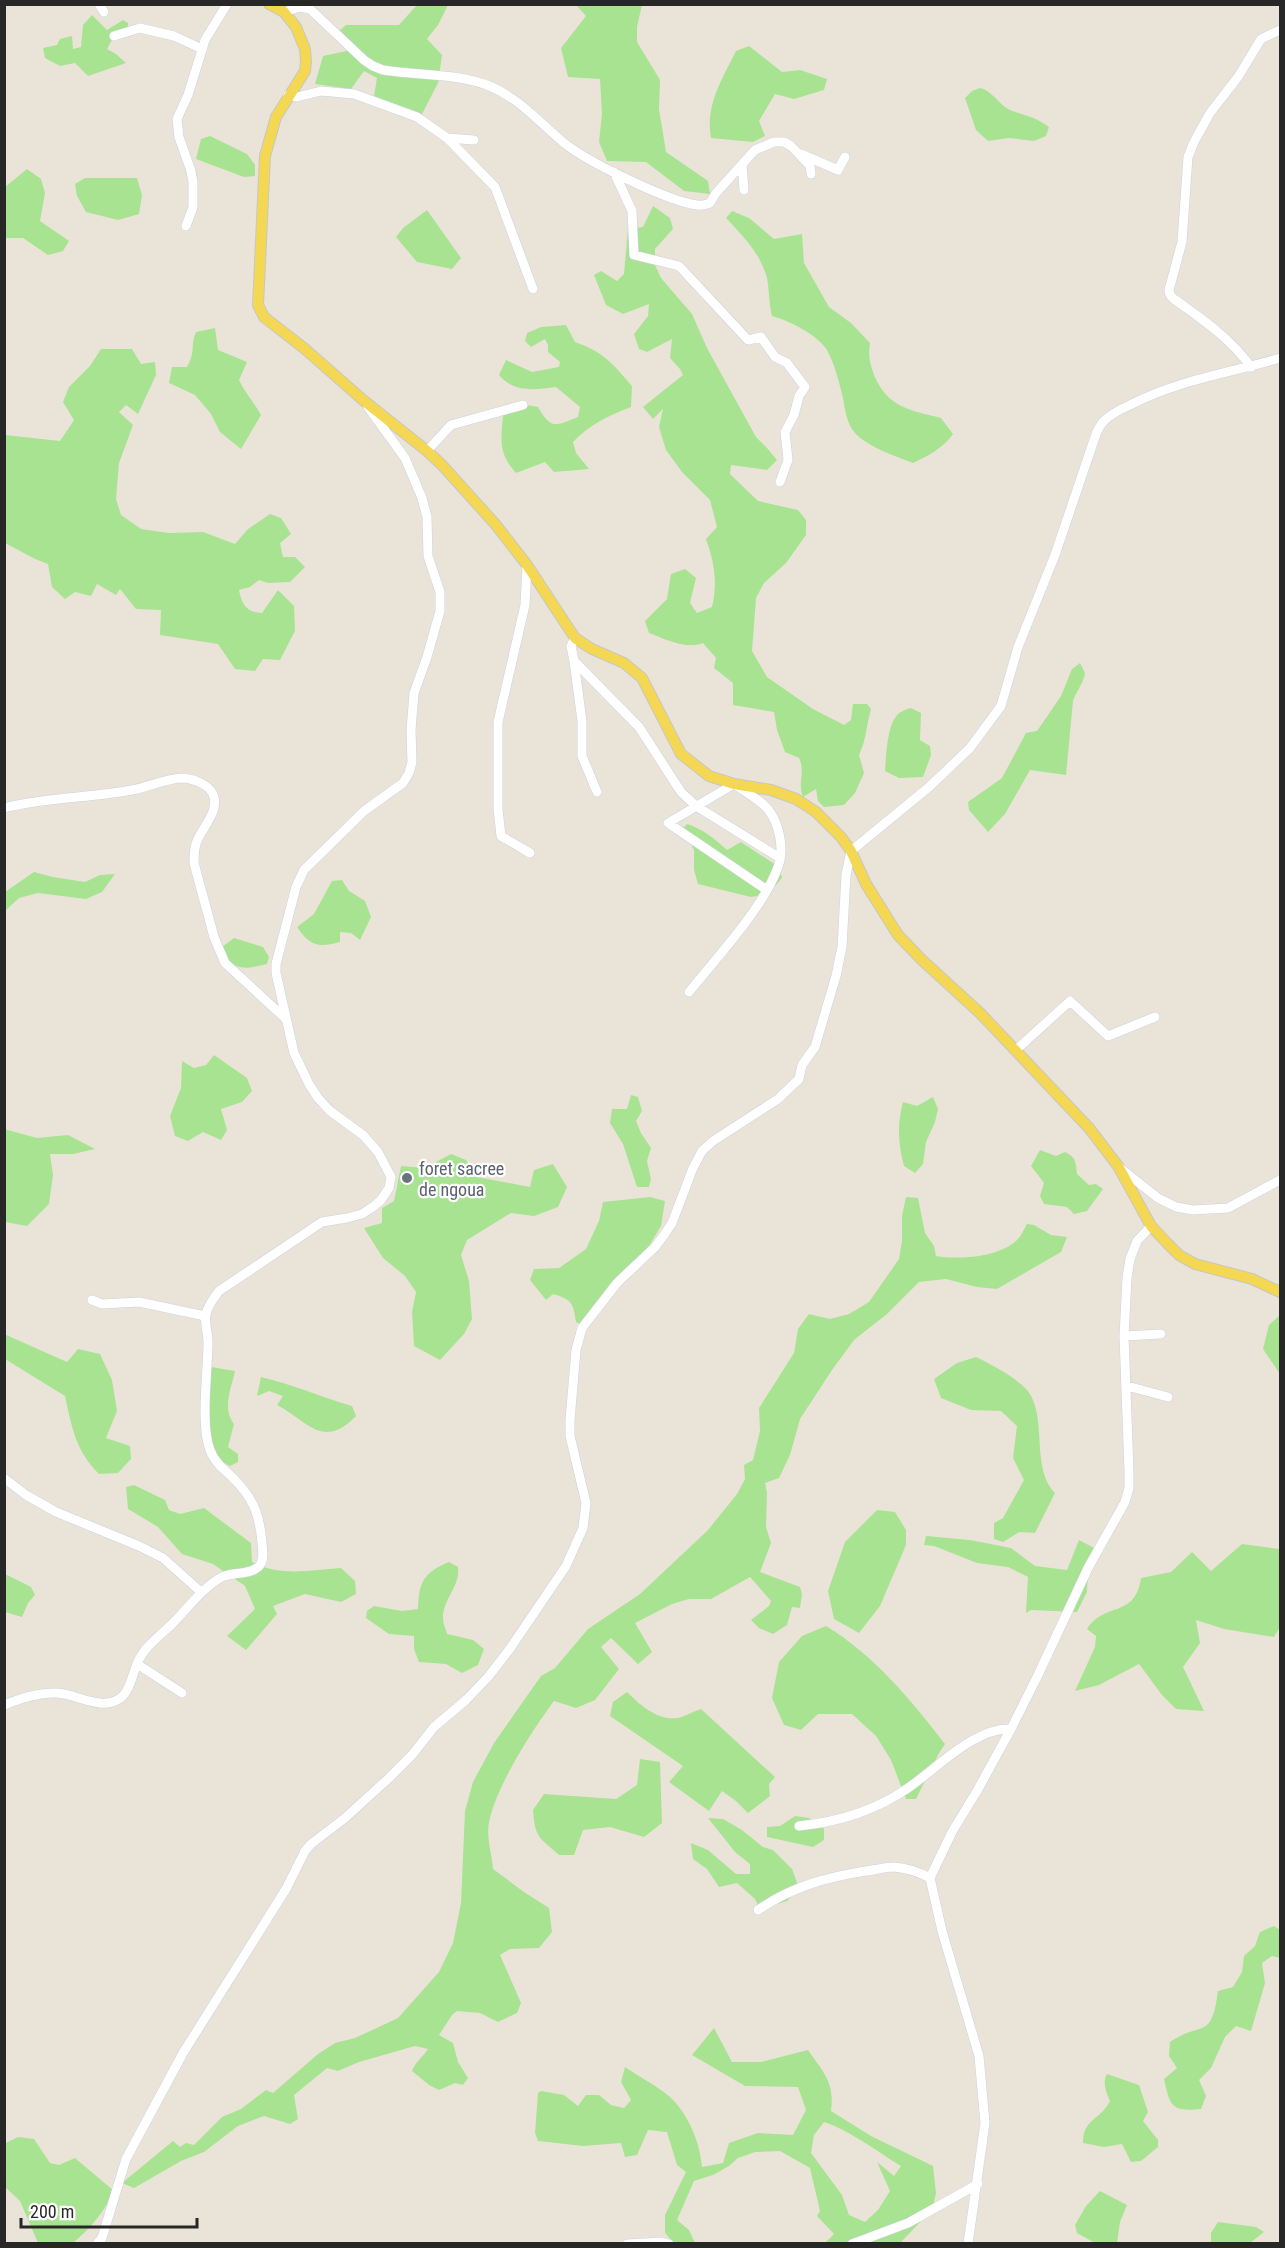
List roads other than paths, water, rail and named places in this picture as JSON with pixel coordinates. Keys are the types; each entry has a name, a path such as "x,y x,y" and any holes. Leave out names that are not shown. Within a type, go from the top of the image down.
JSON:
{"main road":[{"path":"269,4 284,12 301,36 306,62 304,71 271,129 265,156 259,310 264,317 427,451 483,510 527,565 575,638 633,669 642,678 681,754 709,776 734,784 771,790 796,799 816,812 851,851 866,884 898,935 1067,1103 1118,1166 1151,1226 1179,1254 1195,1264 1252,1279 1281,1292"}],"street":[{"path":"186,226 193,207 193,183 179,137 177,119 188,95 202,49 227,4"},
{"path":"284,12 302,6 310,9 373,66 400,73 473,81 506,94 532,112 568,146 614,172 655,191 695,205 703,206 710,203 716,193 755,150 779,140 799,153 838,170 845,157"},
{"path":"114,36 140,28 174,36 202,49"},
{"path":"1251,367 1233,345 1170,295 1169,290 1182,242 1188,164 1194,142 1215,105 1238,77 1262,39 1281,30"},
{"path":"288,96 297,97 321,91 354,94 417,117 447,138 495,187 532,289"},
{"path":"447,138 474,140"},
{"path":"799,153 810,166 811,174"},
{"path":"742,165 744,190"},
{"path":"614,172 632,211 634,255 679,266 748,340 761,337 775,357 787,363 805,387 799,396 794,415 785,432 788,460 780,482"},
{"path":"97,2244 102,2238 126,2159 183,2053 286,1890 305,1851 389,1778 412,1755 434,1727 466,1700 488,1677 566,1566 583,1528 586,1514 584,1493 570,1436 576,1350 582,1328 617,1283 655,1247 664,1235 672,1223 702,1151 713,1141 778,1099 799,1079 802,1065 814,1047 836,976 842,947 846,875 851,851 929,787 970,748 1001,706 1018,646 1055,555 1096,434 1104,421 1112,414 1141,399 1185,381 1281,358"},
{"path":"4,1705 43,1693 59,1693 92,1702 110,1704 121,1698 129,1688 142,1652 190,1606 201,1592 219,1578 255,1569 261,1564 263,1557 256,1508 248,1494 216,1462 210,1450 207,1436 208,1342 205,1316 219,1291 322,1222 362,1214 381,1200 389,1188 391,1177 378,1152 363,1135 330,1111 309,1084 294,1053 285,1018 276,964 296,887 310,862 337,839 364,811 403,783 409,773 412,762 411,730 414,693 440,611 440,592 428,556 427,518 413,473 393,439 363,400"},
{"path":"427,451 451,425 523,405"},
{"path":"527,565 525,606 498,722 498,809 501,836 530,853"},
{"path":"575,638 571,646 582,721 582,756 597,792"},
{"path":"574,661 639,727 681,792 696,806 780,858"},
{"path":"4,808 32,801 132,790 182,778 191,779 208,787 213,795 214,806 197,841 194,863 218,949 225,963 235,975 285,1018"},
{"path":"689,992 767,890 773,880 780,858 779,830 770,811 734,784 668,823 767,890"},
{"path":"1016,1050 1070,1001 1108,1036 1155,1017"},
{"path":"1118,1166 1158,1198 1176,1207 1193,1210 1228,1208 1281,1180"},
{"path":"968,2244 985,2123 979,2056 942,1931 930,1878 952,1832 1011,1729 1088,1568 1125,1502 1129,1488 1125,1336 1127,1278 1130,1259 1137,1241 1151,1226"},
{"path":"92,1300 102,1304 139,1302 205,1316"},
{"path":"1125,1336 1161,1334"},
{"path":"1127,1386 1168,1397"},
{"path":"4,1478 26,1495 57,1512 163,1558 201,1592"},
{"path":"137,1664 182,1693"},
{"path":"799,1826 827,1823 876,1806 907,1789 946,1758 982,1735 1000,1728 1011,1729"},
{"path":"758,1910 779,1895 843,1875 893,1867 921,1873 930,1878"},
{"path":"852,2244 909,2223 978,2184"},
{"path":"627,2244 662,2242 669,2244"}],"place":[{"name":"foret sacree de ngoua","path":"407,1178"}]}
